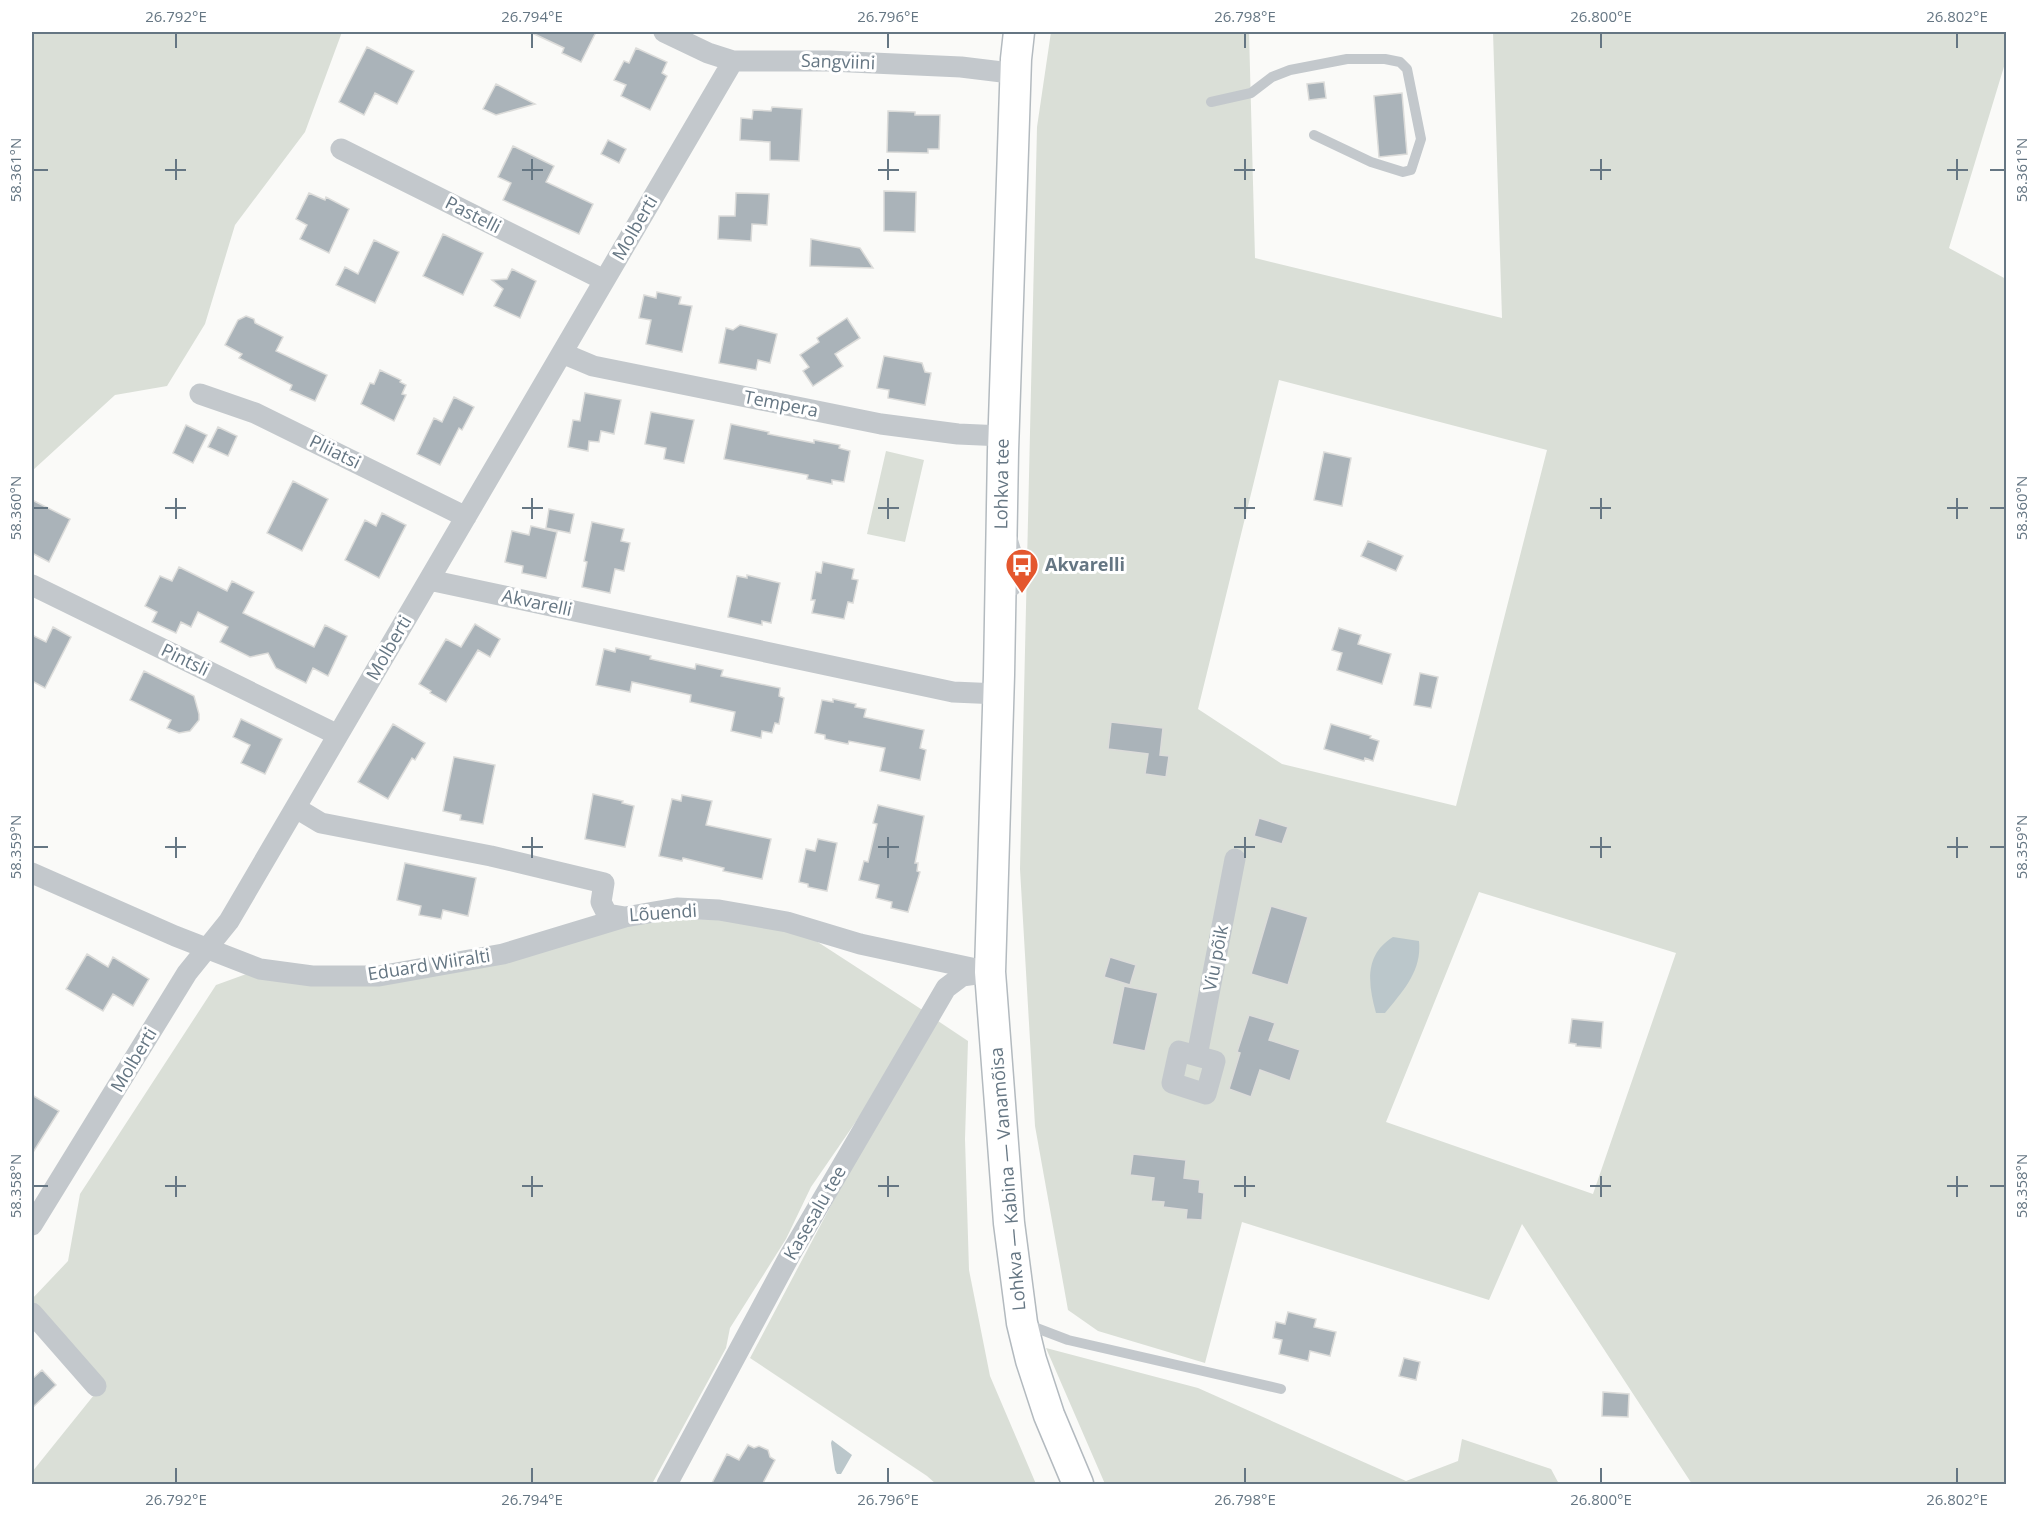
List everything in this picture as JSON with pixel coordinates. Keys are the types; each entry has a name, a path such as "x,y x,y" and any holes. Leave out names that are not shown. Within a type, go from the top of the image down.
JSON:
{"street":[{"name":"Sangviini","path":"664,32 708,53 733,61 829,61 961,66 1002,72 1016,78"},
{"name":"Lohkva tee","path":"990,972 996,802 994,693 1019,32"},
{"name":"Molberti","path":"32,1226 187,973 230,921 733,61"},
{"name":"Pastelli","path":"341,149 604,280"},
{"name":"Tempera","path":"562,353 593,366 881,424 958,434 1003,436"},
{"name":"Pliiatsi","path":"200,394 255,413 466,517"},
{"name":"Akvarelli","path":"429,580 953,692 994,693"},
{"name":"Pintsli","path":"32,585 338,735"},
{"name":"Lõuendi","path":"296,808 321,823 491,856 604,883 601,902 607,914 625,916 677,908 719,910 786,922 860,944 990,972"},
{"name":"Viu põik","path":"1197,1056 1235,859"},
{"name":"Eduard Wiiralti","path":"32,873 207,949 260,969 312,976 379,976 503,954 625,916"},
{"name":"Lohkva — Kabina — Vanamõisa","path":"990,972 1009,1223 1022,1323 1048,1415 1078,1485"},
{"name":"Kasesalu tee","path":"667,1485 790,1256 946,988 962,976 990,972"},
{"path":"32,1313 96,1386"}],"lane":[{"path":"1211,102 1251,93 1272,77 1290,70 1347,59 1385,59 1400,62 1407,69 1421,139 1411,170 1403,172 1371,162 1314,135"},
{"path":"1002,499 1017,553 1015,603"},
{"path":"994,693 1011,636"},
{"path":"986,765 996,802"},
{"path":"1022,1323 1068,1340 1281,1389"}],"shaded area":[{"path":"32,32 342,32 305,132 235,225 205,324 167,386 115,395 32,471"},
{"path":"1051,32 1249,32 1255,258 1502,318 1493,32 2006,32 2006,60 1949,248 2006,279 2006,1484 1692,1484 1522,1224 1489,1300 1242,1222 1205,1363 1098,1331 1068,1310 1035,1126 1020,869 1037,127","holes":["1279,380 1547,450 1456,806 1282,764 1198,709","1479,892 1676,953 1593,1194 1386,1122"]},
{"path":"886,451 924,460 905,542 867,534"},
{"path":"625,917 787,922 924,1011 890,1072 811,1187 786,1239 730,1328 726,1348 652,1484 32,1484 32,1472 94,1395 32,1322 32,1299 68,1261 80,1194 216,985 260,969 379,976"},
{"path":"1393,937 1419,941 1417,962 1410,980 1392,1005 1385,1013 1376,1013 1370,981 1373,961 1377,952"},
{"path":"938,1021 968,1041 965,1139 969,1270 990,1376 1036,1484 936,1484 750,1358 913,1051"},
{"path":"1046,1348 1198,1388 1406,1481 1458,1461 1462,1439 1551,1469 1559,1484 1105,1484"},
{"path":"832,1440 852,1455 841,1474 837,1474 835,1470"}],"building":[{"path":"530,32 596,32 581,62 562,53 564,48"},
{"path":"367,47 414,71 397,104 375,93 364,115 339,102"},
{"path":"636,48 667,62 662,73 667,76 650,110 621,96 626,85 614,80 624,61 629,63"},
{"path":"1324,82 1326,98 1309,100 1307,84"},
{"path":"496,84 535,104 496,115 483,109"},
{"path":"1402,93 1407,154 1379,157 1374,96"},
{"path":"772,107 802,109 799,161 770,160 770,142 740,140 741,118 752,119 753,110 771,111"},
{"path":"888,111 915,112 915,115 940,115 939,149 928,149 928,153 887,152"},
{"path":"608,140 626,149 619,163 601,154"},
{"path":"513,146 554,166 546,182 593,204 579,234 503,200 511,183 498,177"},
{"path":"884,191 916,192 915,232 884,231"},
{"path":"309,193 325,200 326,197 349,209 329,253 300,239 307,225 296,219"},
{"path":"736,193 769,194 767,225 752,224 751,241 718,239 719,216 735,216"},
{"path":"443,234 483,253 463,295 423,276"},
{"path":"811,239 860,248 873,268 810,266"},
{"path":"374,240 399,252 375,303 336,285 345,267 358,274"},
{"path":"512,269 536,281 520,318 494,306 503,289 492,280 507,279"},
{"path":"657,292 681,297 679,304 692,306 682,352 646,344 651,320 639,318 644,295 656,298"},
{"path":"246,316 283,337 276,351 327,375 315,401 290,390 292,385 239,358 242,354 225,345 238,320"},
{"path":"847,318 860,338 835,354 843,366 813,386 803,371 809,367 800,355 819,342 817,338"},
{"path":"740,325 777,334 770,363 758,360 756,370 719,363 726,328 733,330"},
{"path":"884,356 922,363 925,372 931,373 925,405 888,398 889,390 877,388"},
{"path":"380,370 401,380 400,382 406,385 402,394 406,395 394,421 361,404 370,383 374,384"},
{"path":"585,393 621,400 614,434 601,431 599,442 589,441 588,451 568,447 573,420 580,421"},
{"path":"454,397 474,407 462,430 459,428 440,465 417,454 434,418 442,422"},
{"path":"651,412 694,420 684,463 664,459 666,448 645,444"},
{"path":"731,424 814,443 814,440 840,445 839,448 850,451 844,482 832,480 832,484 807,479 808,475 724,459"},
{"path":"186,425 207,435 193,463 173,453"},
{"path":"218,427 237,436 228,456 208,447"},
{"path":"1324,452 1351,458 1342,506 1314,500"},
{"path":"293,481 328,499 302,551 267,533"},
{"path":"32,500 70,519 49,562 32,553"},
{"path":"549,509 574,514 570,533 546,528"},
{"path":"382,513 406,525 379,578 345,560 365,520 376,526"},
{"path":"592,522 624,529 621,541 630,543 624,571 615,569 610,593 582,587 587,562 584,561"},
{"path":"531,526 557,532 546,578 522,573 523,566 505,562 512,531 529,535"},
{"path":"1368,541 1403,556 1396,571 1361,556"},
{"path":"823,562 854,569 852,579 858,580 853,603 848,602 844,619 812,613 815,600 811,600 816,572 821,573"},
{"path":"179,567 227,591 232,581 254,592 243,613 314,647 325,625 347,636 328,676 313,668 306,683 276,668 268,653 250,657 220,642 228,627 198,612 191,627 181,622 176,633 152,622 157,612 145,606 160,576 172,581"},
{"path":"747,575 780,583 771,623 762,621 762,625 728,617 737,576 747,578"},
{"path":"475,624 500,639 490,657 478,650 446,702 419,684 446,639 461,647"},
{"path":"53,627 71,637 45,688 32,681 32,635 46,642"},
{"path":"1339,628 1361,635 1358,644 1391,654 1382,684 1337,670 1342,653 1332,650"},
{"path":"616,648 651,656 650,659 695,669 696,664 723,670 721,676 780,688 779,696 784,698 779,724 775,723 772,733 762,731 761,738 731,731 735,712 690,702 691,695 632,682 630,692 596,685 604,649 615,652"},
{"path":"144,671 194,696 199,720 190,731 179,733 167,728 171,720 130,700"},
{"path":"1420,673 1438,677 1431,708 1414,705"},
{"path":"833,699 856,704 855,707 866,709 864,717 924,730 920,748 926,750 920,780 880,771 885,748 849,741 848,744 825,739 825,735 815,733 822,700 833,702"},
{"path":"241,719 282,739 265,774 241,763 250,745 233,737"},
{"path":"1111,722 1163,728 1160,755 1169,756 1166,777 1145,774 1148,754 1108,749"},
{"path":"393,724 425,743 415,760 412,758 388,799 358,782"},
{"path":"1331,724 1371,736 1370,738 1379,741 1373,761 1365,758 1364,761 1324,749"},
{"path":"454,757 495,765 483,824 460,820 461,815 443,811"},
{"path":"593,794 634,806 625,847 585,839"},
{"path":"682,795 712,801 706,825 771,839 762,879 723,871 724,868 683,858 682,861 659,856 672,799 681,801"},
{"path":"878,805 924,816 915,863 918,863 917,871 920,872 908,912 891,908 892,902 876,898 879,885 859,880 864,861 868,862 877,824 873,823"},
{"path":"1259,818 1288,827 1282,844 1254,836"},
{"path":"818,839 837,843 827,891 808,887 808,884 799,882 806,849 815,851"},
{"path":"405,863 476,878 468,916 443,910 441,919 419,915 421,906 397,900"},
{"path":"1271,906 1308,917 1288,985 1251,974"},
{"path":"87,954 108,967 113,957 149,979 133,1006 113,994 103,1011 66,989"},
{"path":"1110,957 1136,965 1130,985 1104,977"},
{"path":"1124,986 1158,993 1145,1051 1112,1044"},
{"path":"1249,1015 1275,1023 1269,1040 1300,1050 1290,1081 1260,1070 1251,1097 1229,1089 1240,1053 1237,1052"},
{"path":"1572,1019 1603,1022 1601,1048 1576,1046 1576,1044 1569,1043"},
{"path":"32,1095 59,1111 32,1154"},
{"path":"1133,1154 1186,1160 1184,1178 1200,1180 1199,1192 1204,1193 1202,1220 1186,1219 1187,1210 1163,1207 1164,1202 1151,1201 1154,1178 1130,1175"},
{"path":"1288,1312 1316,1319 1314,1327 1336,1332 1330,1356 1310,1351 1308,1361 1279,1354 1282,1340 1273,1338 1276,1322 1285,1324"},
{"path":"1404,1358 1420,1362 1416,1380 1399,1376"},
{"path":"42,1370 56,1385 32,1408 32,1379"},
{"path":"1603,1392 1629,1394 1628,1417 1602,1416"},
{"path":"748,1445 768,1450 770,1457 775,1460 762,1485 711,1485 727,1454 739,1460"}],"place":[{"name":"Akvarelli","path":"1022,594"}]}
